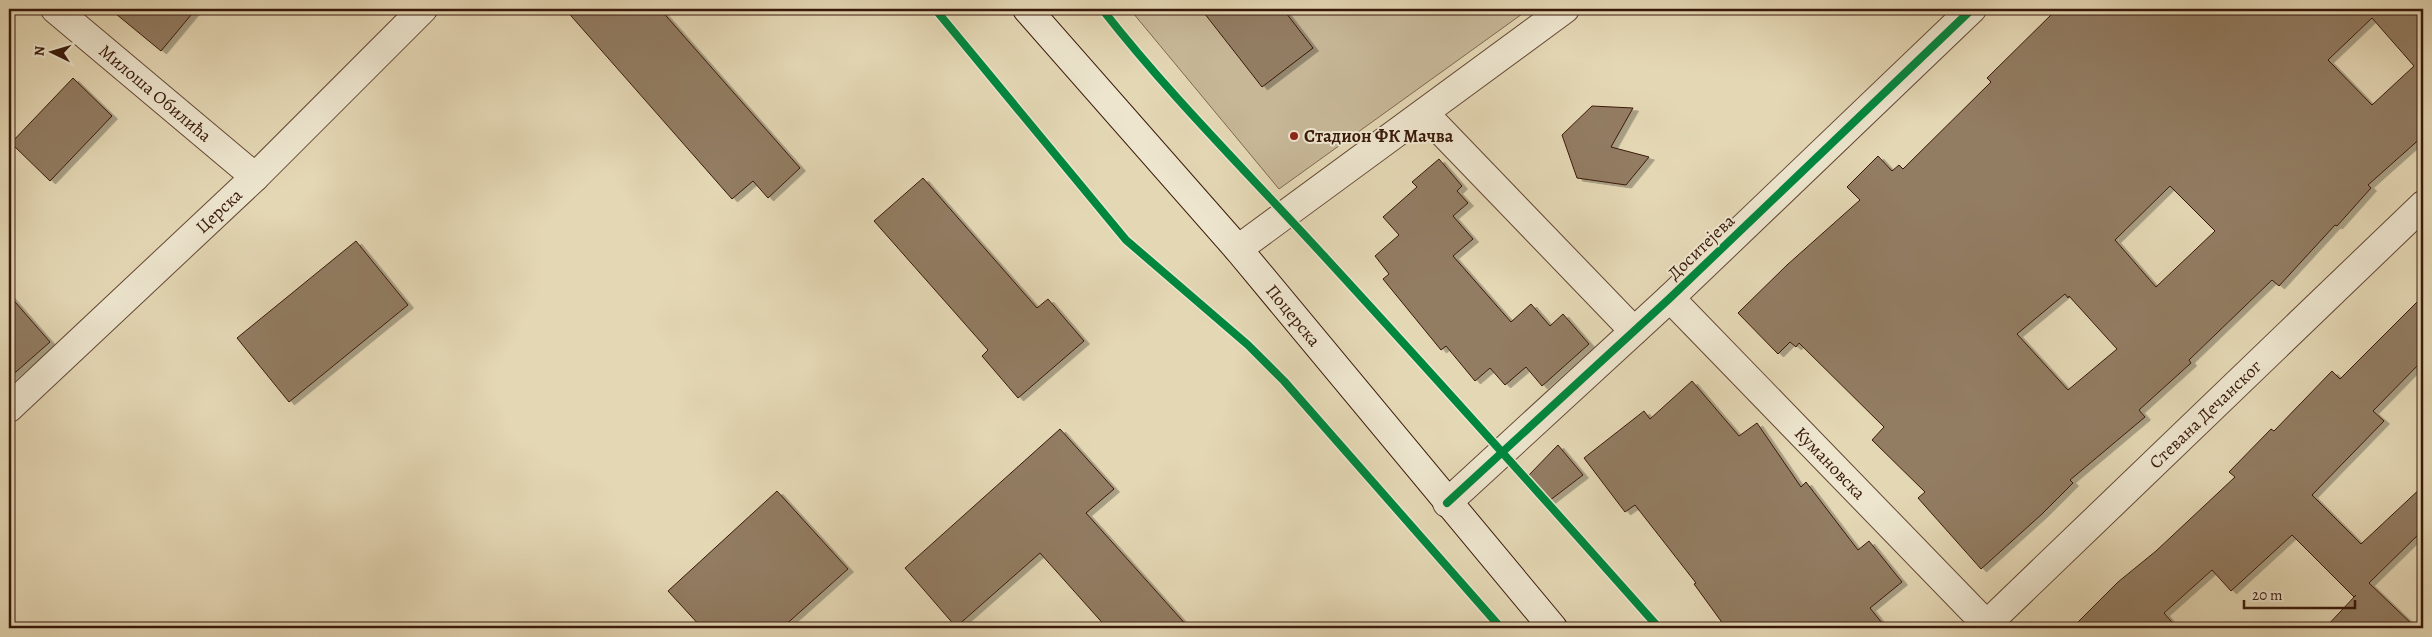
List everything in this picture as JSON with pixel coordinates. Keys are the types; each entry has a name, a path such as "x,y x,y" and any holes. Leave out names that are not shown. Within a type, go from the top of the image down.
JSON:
{"street":[{"name":"Милоша Обилића","path":"55,9 255,178"},
{"name":"Церска","path":"9,408 255,178 423,9"},
{"name":"Поцерска","path":"1027,9 1238,249 1447,503 1553,628"},
{"path":"1238,249 1566,9"},
{"name":"Доситејева","path":"1447,503 1670,298 1972,9"},
{"path":"1424,113 1634,331"},
{"name":"Стевана Дечанског","path":"1988,627 2423,205"},
{"name":"Кумановска","path":"1670,298 1988,627"}],"shaded area":[{"name":"Стадион ФК Мачва","path":"1133,9 1529,9 1279,189 1133,13"}],"building":[{"path":"110,9 196,9 161,51"},
{"path":"565,9 660,9 800,168 768,198 753,181 732,199"},
{"path":"1201,9 1283,9 1313,48 1262,87"},
{"path":"2057,9 2423,9 2423,136 2368,185 2371,188 2279,286 2272,280 2189,360 2191,363 2139,410 2145,417 2070,480 2073,483 2042,514 1981,569 1918,498 1925,492 1872,440 1884,427 1799,343 1796,347 1790,342 1778,354 1738,313 1787,265 1860,200 1847,187 1878,156 1892,171 1899,165 1903,169 1991,82 1987,78","holes":["2372,18 2414,66 2372,105 2328,60","2170,186 2215,231 2156,287 2115,240","2065,294 2068,298 2069,296 2117,349 2068,390 2017,334"]},
{"path":"73,78 112,116 50,181 11,143"},
{"path":"1592,106 1633,108 1611,147 1649,157 1626,185 1577,178 1562,135"},
{"path":"1439,159 1462,186 1457,191 1468,203 1453,216 1473,239 1453,256 1511,322 1531,304 1550,326 1563,314 1589,344 1542,386 1526,367 1505,385 1490,368 1475,381 1446,346 1441,350 1383,279 1389,274 1375,256 1399,235 1383,217 1417,187 1412,182"},
{"path":"923,178 1037,308 1048,299 1084,341 1018,398 982,356 988,350 874,221"},
{"path":"356,241 408,305 289,402 237,338"},
{"path":"9,295 50,342 9,378"},
{"path":"2423,296 2423,360 2373,411 2384,421 2312,495 2361,544 2423,486 2423,530 2369,583 2416,628 2325,628 2356,595 2354,597 2292,535 2231,591 2212,570 2164,613 2177,628 2072,628 2118,582 2156,551 2235,477 2229,472 2271,429 2274,431 2332,371 2340,379"},
{"path":"1692,381 1739,436 1757,423 1801,487 1806,482 1858,550 1869,541 1902,582 1870,608 1886,628 1726,628 1694,584 1696,583 1635,505 1625,512 1584,458 1644,411 1650,419"},
{"path":"1060,429 1114,489 1086,513 1189,628 1107,628 1040,553 956,627 905,568"},
{"path":"1558,445 1583,475 1549,501 1529,475"},
{"path":"777,491 848,569 782,628 702,628 668,591"}],"cycle path":[{"path":"935,9 1126,240 1248,345 1284,381 1501,628"},
{"path":"1102,9 1155,73 1408,348 1659,628"},
{"path":"1447,503 1670,298 1972,9"}],"place":[{"name":"Стадион ФК Мачва","path":"1294,136"}]}
